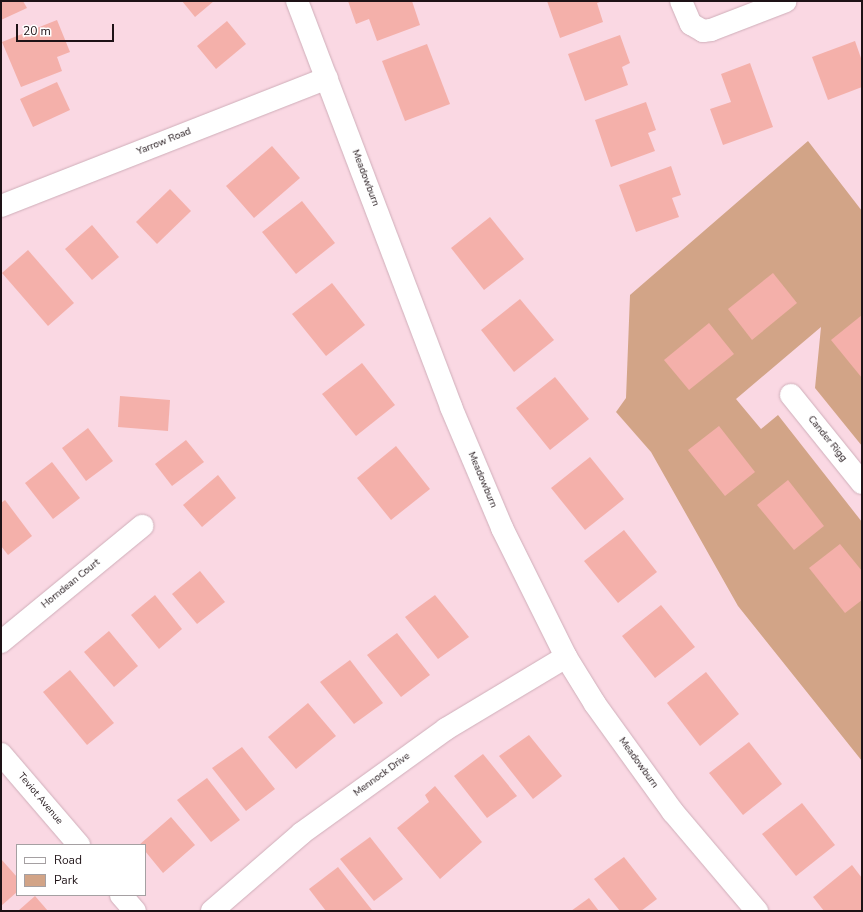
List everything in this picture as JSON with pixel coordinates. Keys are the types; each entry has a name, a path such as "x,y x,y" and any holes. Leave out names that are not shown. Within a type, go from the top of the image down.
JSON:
{"street":[{"name":"Meadowburn","path":"297,1 451,407 502,528 566,657 595,704 673,812 753,910"},
{"path":"681,1 691,24 703,31 711,30 786,1"},
{"name":"Yarrow Road","path":"2,203 327,78"},
{"name":"Cander Rigg","path":"792,395 862,483"},
{"name":"Horndean Court","path":"1,642 142,526"},
{"name":"Mennock Drive","path":"212,911 302,833 446,729 566,657"},
{"name":"Teviot Avenue","path":"1,754 78,844"},
{"path":"122,896 135,911"}],"green space":[{"path":"808,141 862,211 862,446 815,388 821,327 736,399 761,429 778,415 862,522 862,761 738,606 651,452 616,412 626,398 630,295"}],"building":[{"path":"1,1 23,1 27,8 1,20"},
{"path":"182,1 214,1 195,17"},
{"path":"348,1 412,1 420,25 377,41 369,19 356,24"},
{"path":"547,1 603,1 597,3 603,22 560,38"},
{"path":"57,20 70,52 57,57 62,71 21,87 2,42"},
{"path":"227,21 246,44 216,69 197,46"},
{"path":"620,35 630,63 622,67 628,85 585,101 568,54"},
{"path":"855,41 862,61 862,87 828,100 812,57"},
{"path":"427,44 450,104 405,121 382,61"},
{"path":"750,63 773,127 723,145 710,109 731,102 721,74"},
{"path":"57,82 70,110 33,127 20,99"},
{"path":"646,102 656,130 648,133 655,151 611,167 595,120"},
{"path":"272,146 300,178 254,218 226,186"},
{"path":"671,166 681,195 672,198 679,217 636,232 619,185"},
{"path":"170,189 191,211 157,244 136,222"},
{"path":"302,201 335,243 296,274 262,232"},
{"path":"490,217 524,259 484,290 451,248"},
{"path":"92,225 119,257 92,280 65,249"},
{"path":"28,250 74,303 48,326 2,273"},
{"path":"773,273 797,303 752,340 728,309"},
{"path":"332,283 365,325 326,356 292,314"},
{"path":"520,299 554,340 514,372 481,330"},
{"path":"862,315 862,378 831,340"},
{"path":"709,323 734,354 689,390 664,360"},
{"path":"362,363 395,405 356,436 322,394"},
{"path":"555,377 589,419 550,450 516,408"},
{"path":"120,396 170,400 168,431 118,427"},
{"path":"719,426 755,472 725,496 688,450"},
{"path":"88,428 113,461 86,481 62,448"},
{"path":"186,440 204,462 172,486 155,464"},
{"path":"396,446 430,489 391,520 357,478"},
{"path":"590,457 624,499 585,530 551,488"},
{"path":"52,462 80,498 53,519 25,483"},
{"path":"218,475 236,498 202,527 183,505"},
{"path":"788,480 824,526 794,550 757,505"},
{"path":"5,500 32,536 8,555 1,546 1,503"},
{"path":"624,530 657,572 618,603 584,561"},
{"path":"840,544 862,571 862,600 845,613 809,568"},
{"path":"200,571 225,602 197,624 172,594"},
{"path":"155,595 182,629 159,649 131,615"},
{"path":"435,595 469,637 438,659 405,617"},
{"path":"661,605 695,647 655,678 622,636"},
{"path":"109,631 138,666 114,687 84,652"},
{"path":"397,633 430,675 401,697 367,655"},
{"path":"350,660 383,703 354,724 320,682"},
{"path":"70,670 114,723 87,745 43,692"},
{"path":"706,672 739,714 700,746 667,703"},
{"path":"308,703 336,736 296,769 268,737"},
{"path":"529,735 562,776 533,799 499,756"},
{"path":"749,742 782,784 743,815 709,773"},
{"path":"242,747 275,789 246,811 212,768"},
{"path":"483,754 517,796 487,818 454,776"},
{"path":"207,778 240,820 211,842 177,800"},
{"path":"435,786 482,842 440,879 397,828 429,802 425,795"},
{"path":"802,803 835,845 796,876 762,834"},
{"path":"171,817 195,845 163,873 146,852 146,844 140,844"},
{"path":"370,837 403,879 374,901 340,859"},
{"path":"624,857 657,899 641,911 620,911 594,879"},
{"path":"1,859 16,876 16,893 1,906"},
{"path":"852,865 862,878 862,911 824,911 813,897"},
{"path":"338,867 372,910 326,911 309,889"},
{"path":"35,896 48,911 18,911"},
{"path":"589,898 599,911 571,911"}]}
